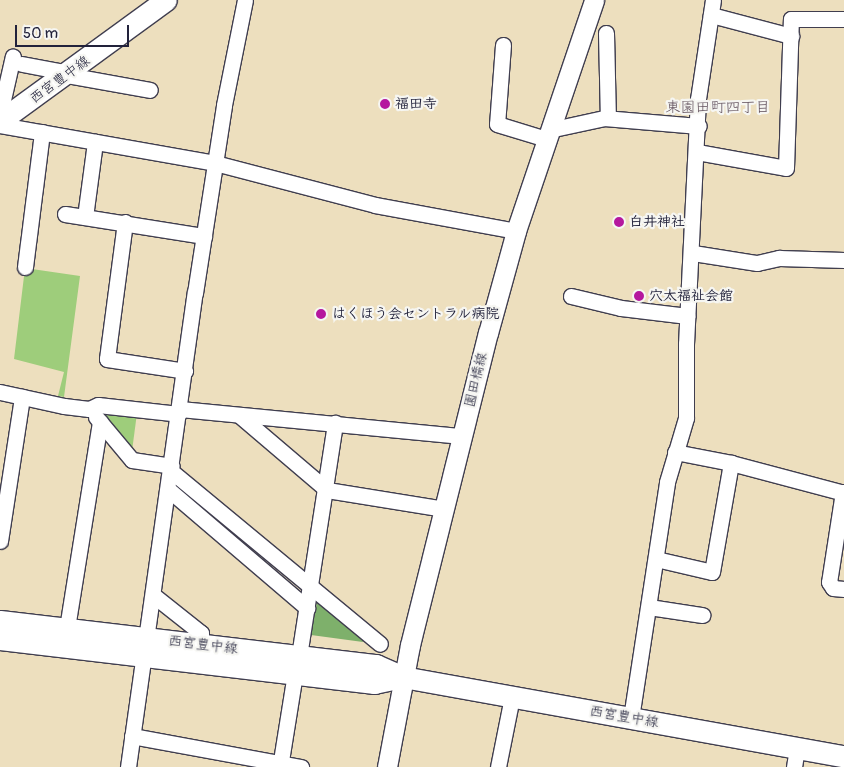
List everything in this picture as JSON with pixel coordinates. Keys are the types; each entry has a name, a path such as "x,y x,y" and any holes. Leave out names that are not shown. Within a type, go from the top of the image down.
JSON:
{"main road":[{"name":"西宮豊中線","path":"0,123 166,0"},
{"name":"西宮豊中線","path":"0,621 67,628 145,646 297,664"},
{"name":"西宮豊中線","path":"0,639 145,646 201,645 297,664 374,683 403,677 632,718 796,757 844,756"}],"street":[{"path":"128,767 215,163 245,0"},
{"name":"園田橋線","path":"387,767 403,677 462,436 516,231 594,0"},
{"path":"632,718 666,482 686,418 688,316 693,253 691,221 699,126 698,99 712,8 791,36"},
{"path":"697,152 786,168 791,19 844,19"},
{"path":"606,33 608,118"},
{"path":"503,45 498,124 547,135 608,118 699,126"},
{"path":"0,113 17,60 68,74 150,90"},
{"path":"0,123 215,163 376,205 516,231"},
{"path":"25,267 42,132"},
{"path":"85,217 95,142"},
{"path":"65,214 204,236"},
{"path":"125,222 107,359 185,370"},
{"path":"693,253 757,263 779,258 844,260"},
{"path":"571,296 621,308 688,316"},
{"path":"0,392 89,409 98,405 239,415 462,436"},
{"path":"0,541 5,474 22,397"},
{"path":"89,409 132,460 172,468 246,533 380,644"},
{"path":"239,415 327,490 444,509"},
{"path":"67,628 100,422"},
{"path":"281,765 327,490 335,423"},
{"path":"675,452 731,463 843,493 829,582 833,588 844,589"},
{"path":"656,559 712,572 731,463"},
{"path":"168,490 307,608"},
{"path":"235,547 246,533"},
{"path":"153,595 201,633 201,645"},
{"path":"649,607 702,615"},
{"path":"498,767 512,697"},
{"path":"132,736 281,765 301,767"}],"green space":[{"path":"25,268 80,276 64,397 58,396 64,372 14,359"},
{"path":"95,409 137,413 132,451"},
{"path":"317,601 362,637 363,642 311,635"}],"place":[{"name":"福田寺","path":"385,104"},
{"name":"白井神社","path":"619,222"},
{"name":"穴太福祉会館","path":"639,296"},
{"name":"はくほう会セントラル病院","path":"321,314"}],"district":[{"name":"東園田町四丁目","path":"718,108"}]}
